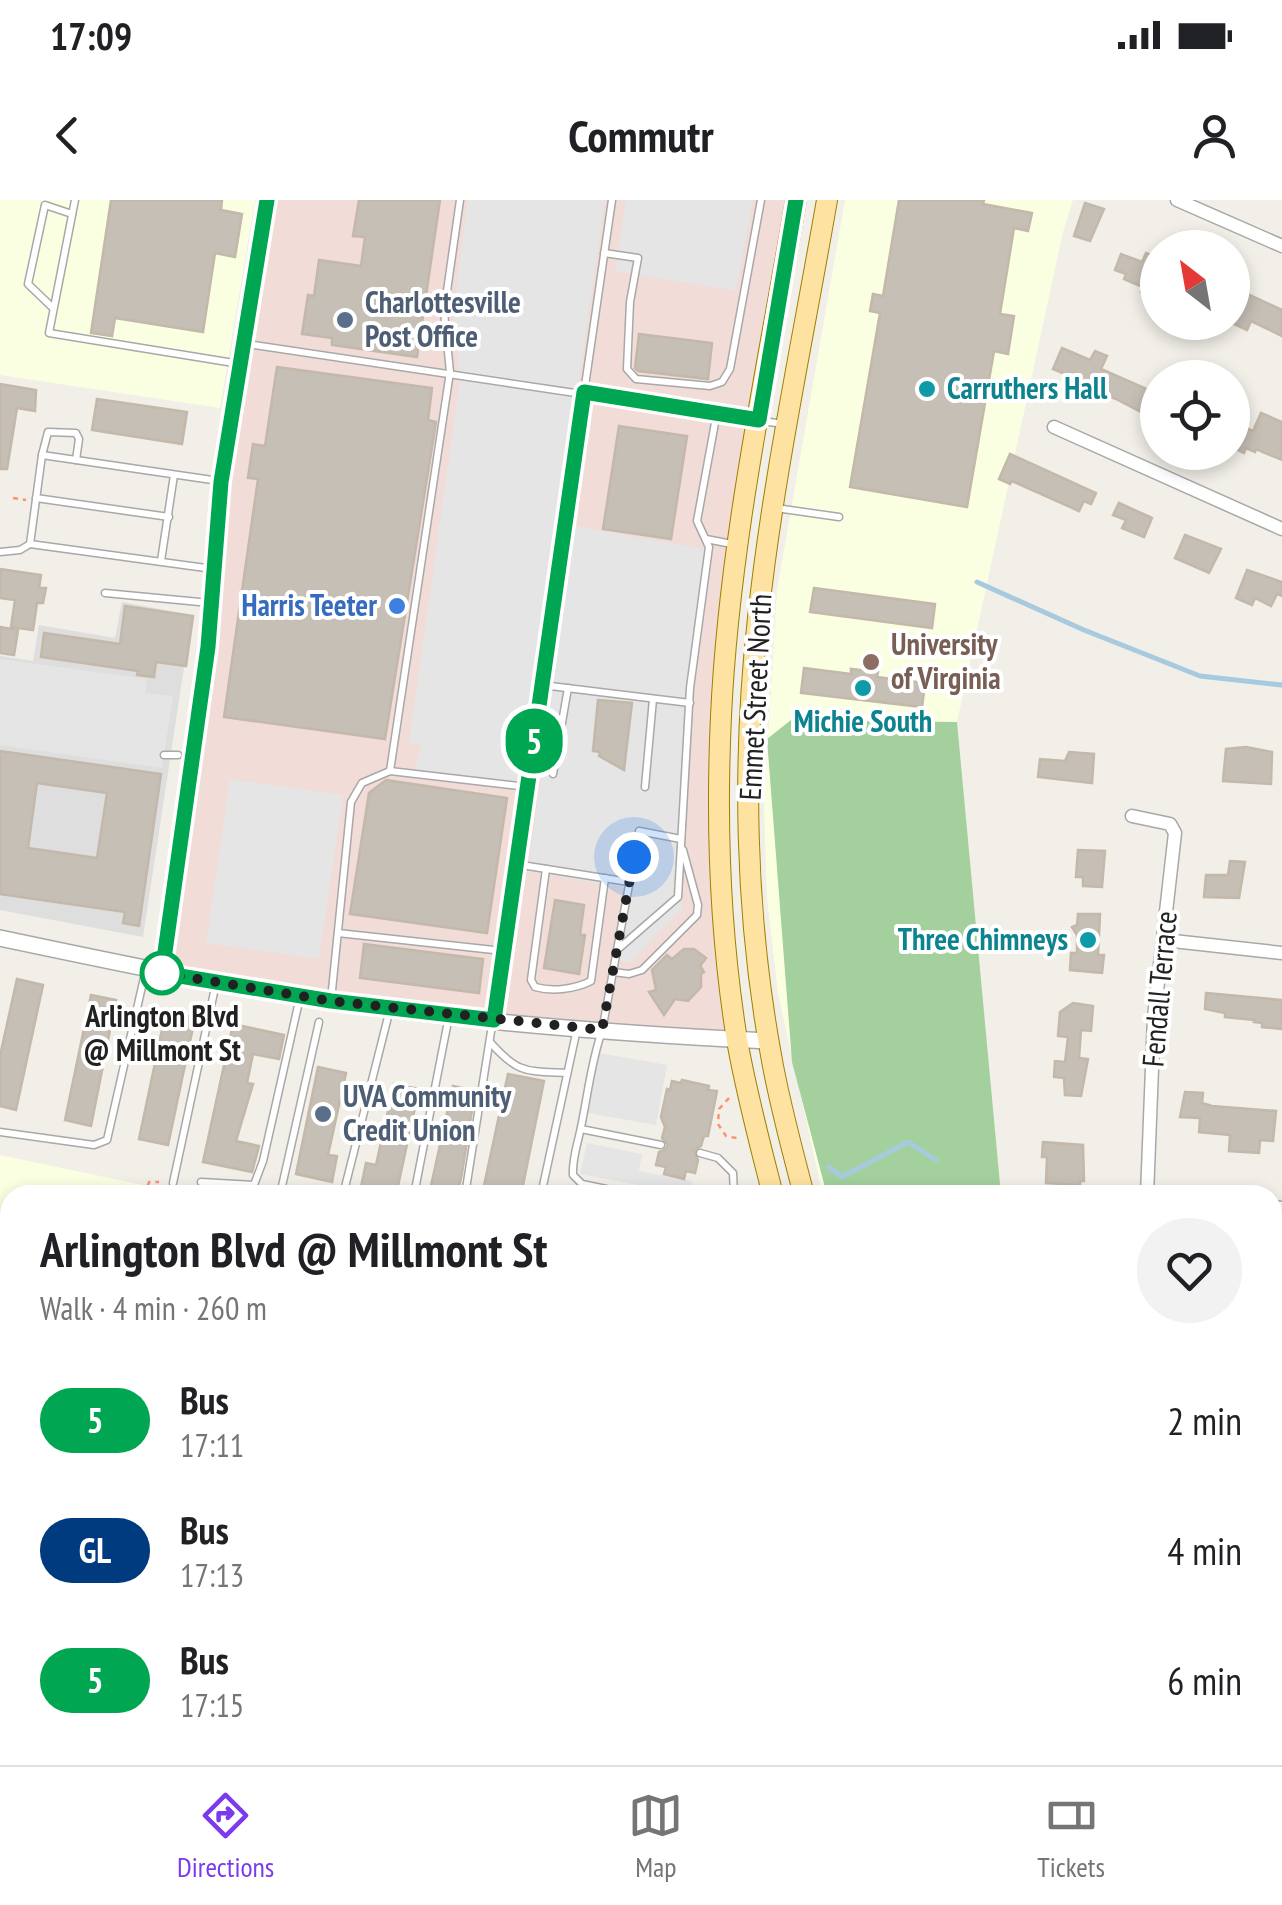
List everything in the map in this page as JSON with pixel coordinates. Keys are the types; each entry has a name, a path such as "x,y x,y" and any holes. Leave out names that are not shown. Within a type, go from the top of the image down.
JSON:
{"main road":[{"name":"Emmet Street North","path":"771,1185 737,1040 722,889 719,794 727,636 738,545 796,200"},
{"name":"Emmet Street North","path":"802,1185 768,1041 758,970 750,753 758,618 827,200"}],"street":[{"path":"154,971 211,604 221,482 268,200"},
{"path":"1177,200 1282,246"},
{"path":"1054,427 1282,529"},
{"name":"Fendall Terrace","path":"1132,816 1170,824 1175,833 1154,1017 1147,1185"},
{"path":"0,938 154,971 331,1001 578,1028 768,1041"},
{"path":"1164,940 1282,953"}],"lane":[{"path":"75,200 49,333 242,364"},
{"path":"390,771 450,372 444,312 460,200"},
{"path":"466,1185 494,1020 612,200"},
{"path":"604,253 638,258 630,302 627,369 636,379 710,386 722,382 730,370 761,200"},
{"path":"54,308 28,284 34,247 45,205 72,214"},
{"path":"245,344 789,424"},
{"path":"617,950 678,897 690,703 709,546 698,521 716,412"},
{"path":"30,544 48,432 76,433 80,438 76,460"},
{"path":"42,455 221,482"},
{"path":"161,561 174,475"},
{"path":"36,498 168,517"},
{"path":"775,508 838,517"},
{"path":"706,540 738,545"},
{"path":"0,552 20,550 30,544 214,569"},
{"path":"105,593 211,604"},
{"path":"542,685 690,703"},
{"path":"553,774 568,688"},
{"path":"645,787 654,698"},
{"path":"164,755 178,755"},
{"path":"331,1001 351,802 362,783 390,771 528,787"},
{"path":"587,1185 573,1175 572,1162 592,1059 602,1030 639,831 681,839"},
{"path":"613,972 630,974 642,970 697,916 698,905 681,839"},
{"path":"515,864 629,882"},
{"path":"546,869 531,980 544,989 579,987 590,981 605,878"},
{"path":"338,933 503,951"},
{"path":"0,1132 94,1145 107,1140 154,971"},
{"path":"172,1183 217,982"},
{"path":"200,1182 254,1185 263,1161 300,996"},
{"path":"346,1185 390,1008"},
{"path":"416,1185 449,1014"},
{"path":"282,1185 319,1022"},
{"path":"543,1185 578,1028"},
{"path":"490,1041 513,1066 568,1074"},
{"path":"581,1129 660,1146"},
{"path":"700,1153 718,1158 734,1172 734,1185"}],"path":[{"path":"724,1101 716,1113 718,1124 734,1140 744,1138"},
{"path":"149,1185 172,1183"}],"shaded area":[{"path":"0,200 255,200 220,408 0,375"},
{"path":"267,200 797,200 759,420 719,795 737,1040 637,1034 162,973"},
{"path":"468,200 605,200 521,782 415,769 421,745 409,742 460,380 453,314"},
{"path":"626,200 753,200 736,291 615,271"},
{"name":"University of Virginia","path":"845,200 1073,200 957,722 962,1185 821,1185 778,994 767,898 764,808 777,590"},
{"path":"574,526 704,549 687,681 673,892 684,907 631,962 611,961 623,888 528,871"},
{"path":"122,602 192,615 143,937 0,910 0,656 33,661 39,625 115,638"},
{"path":"0,659 147,679 145,693 173,696 162,768 0,745"},
{"path":"230,779 343,795 319,959 206,943"},
{"path":"599,1053 667,1065 656,1125 588,1113"},
{"path":"587,1143 642,1154 639,1171 692,1181 691,1185 638,1185 580,1174"},
{"path":"0,1155 142,1185 0,1185"}],"green space":[{"path":"791,720 957,722 1000,1185 824,1185 792,1062 767,739"}],"building":[{"path":"111,200 222,200 221,210 242,214 235,257 215,253 203,332 115,318 112,336 91,333"},
{"path":"359,200 440,200 417,357 332,345 332,338 302,334 308,295 314,296 319,260 361,266 365,237 353,236"},
{"name":"Carruthers Hall","path":"899,200 984,200 983,204 1032,213 1028,231 1014,228 1000,314 1014,316 1008,354 994,351 967,507 850,487 880,313 870,311 873,294 883,296"},
{"path":"1085,203 1104,209 1090,241 1074,236"},
{"path":"1121,254 1140,261 1140,286 1115,270"},
{"path":"1250,295 1282,310 1282,336 1251,321"},
{"path":"639,334 712,343 708,379 638,371 635,368"},
{"path":"1062,348 1090,360 1095,351 1107,356 1101,369 1140,386 1140,412 1080,386 1080,380 1053,369"},
{"path":"277,367 432,388 428,420 436,422 385,739 224,717 258,479 248,478 253,444 265,446"},
{"path":"0,384 36,390 35,411 17,408 7,469 0,469"},
{"path":"97,399 187,412 182,444 92,430"},
{"path":"1261,413 1282,422 1282,460 1250,450 1250,430 1253,431"},
{"path":"619,426 687,436 671,539 603,529"},
{"path":"1010,454 1096,493 1091,504 1084,501 1079,511 999,479"},
{"path":"1119,503 1152,518 1144,537 1122,528 1126,520 1113,515"},
{"path":"1185,535 1221,549 1209,573 1175,558"},
{"path":"0,569 41,575 39,588 46,588 43,603 37,603 33,630 11,627 15,600 0,598"},
{"path":"1247,570 1282,582 1282,596 1277,594 1271,606 1255,598 1252,605 1236,598"},
{"path":"814,588 935,604 932,628 810,612"},
{"path":"125,606 193,616 186,666 156,662 154,677 137,675 138,671 41,657 44,633 120,644"},
{"path":"0,627 18,630 14,655 0,653"},
{"name":"Michie South","path":"804,668 851,674 851,669 878,672 877,677 925,683 922,707 801,693"},
{"path":"598,700 632,703 624,770 593,751"},
{"path":"1246,747 1272,752 1271,784 1223,781 1226,749"},
{"path":"0,751 161,774 139,926 123,923 125,912 0,894","holes":["37,783 107,793 97,858 28,848"]},
{"path":"1069,752 1094,754 1092,783 1038,777 1040,759 1065,761"},
{"path":"386,780 507,798 487,933 350,914 369,793"},
{"path":"1078,850 1105,851 1102,887 1083,886 1083,877 1076,877"},
{"path":"1230,861 1245,862 1239,898 1204,897 1206,875 1228,875"},
{"path":"555,900 584,905 580,935 585,935 579,974 544,968"},
{"name":"Three Chimneys","path":"1078,914 1100,914 1098,955 1104,955 1102,973 1070,970 1071,953 1077,953 1077,935 1072,927 1077,925"},
{"path":"364,944 483,959 479,993 360,978"},
{"path":"684,949 694,949 706,958 700,966 704,972 701,987 688,1001 675,999 664,1015 649,992 656,990 652,970 667,955 672,959"},
{"path":"17,979 43,985 16,1110 0,1106 0,1056"},
{"path":"1206,993 1282,1000 1282,1029 1262,1027 1255,1020 1225,1017 1225,1013 1205,1009"},
{"path":"91,995 116,1000 91,1126 65,1120"},
{"path":"1073,1003 1093,1006 1091,1031 1081,1030 1079,1058 1088,1059 1081,1096 1065,1095 1064,1078 1054,1077 1055,1061 1065,1062 1068,1037 1058,1036 1060,1012"},
{"path":"166,1011 195,1018 168,1145 139,1139"},
{"path":"233,1024 284,1035 279,1059 253,1054 247,1083 253,1084 236,1141 259,1146 252,1172 203,1162"},
{"name":"UVA Community Credit Union","path":"318,1067 346,1073 328,1155 337,1156 332,1182 296,1174"},
{"path":"508,1074 544,1081 523,1185 484,1185"},
{"path":"682,1080 717,1091 708,1136 694,1150 698,1160 695,1173 686,1171 684,1179 664,1174 666,1167 656,1165 659,1152 668,1145 662,1138 665,1127 661,1117 667,1089 670,1090 672,1081"},
{"path":"394,1084 419,1089 398,1185 361,1185 366,1163 376,1165"},
{"path":"453,1086 475,1091 459,1185 431,1185"},
{"path":"1185,1092 1203,1093 1202,1103 1212,1106 1276,1111 1273,1141 1260,1140 1259,1153 1229,1151 1230,1135 1199,1132 1200,1118 1180,1117"},
{"path":"1043,1142 1083,1145 1084,1181 1080,1185 1046,1183"}],"waterway":[{"path":"977,582 1200,676 1282,685"},
{"path":"829,1167 842,1177 908,1142 936,1160"}],"bus line":[{"name":"5","path":"267,200 221,482 208,647 162,973 331,1001 494,1020 584,392 759,420 796,200"}],"place":[{"name":"Charlottesville Post Office","path":"345,320"},
{"name":"Carruthers Hall","path":"927,389"},
{"name":"Harris Teeter","path":"397,606"},
{"name":"University of Virginia","path":"871,662"},
{"name":"Michie South","path":"863,688"},
{"name":"Three Chimneys","path":"1088,940"},
{"name":"Arlington Blvd @ Millmont St","path":"162,973"},
{"name":"UVA Community Credit Union","path":"323,1114"}],"route":[{"path":"162,973 331,1001 602,1030 634,857"}]}
